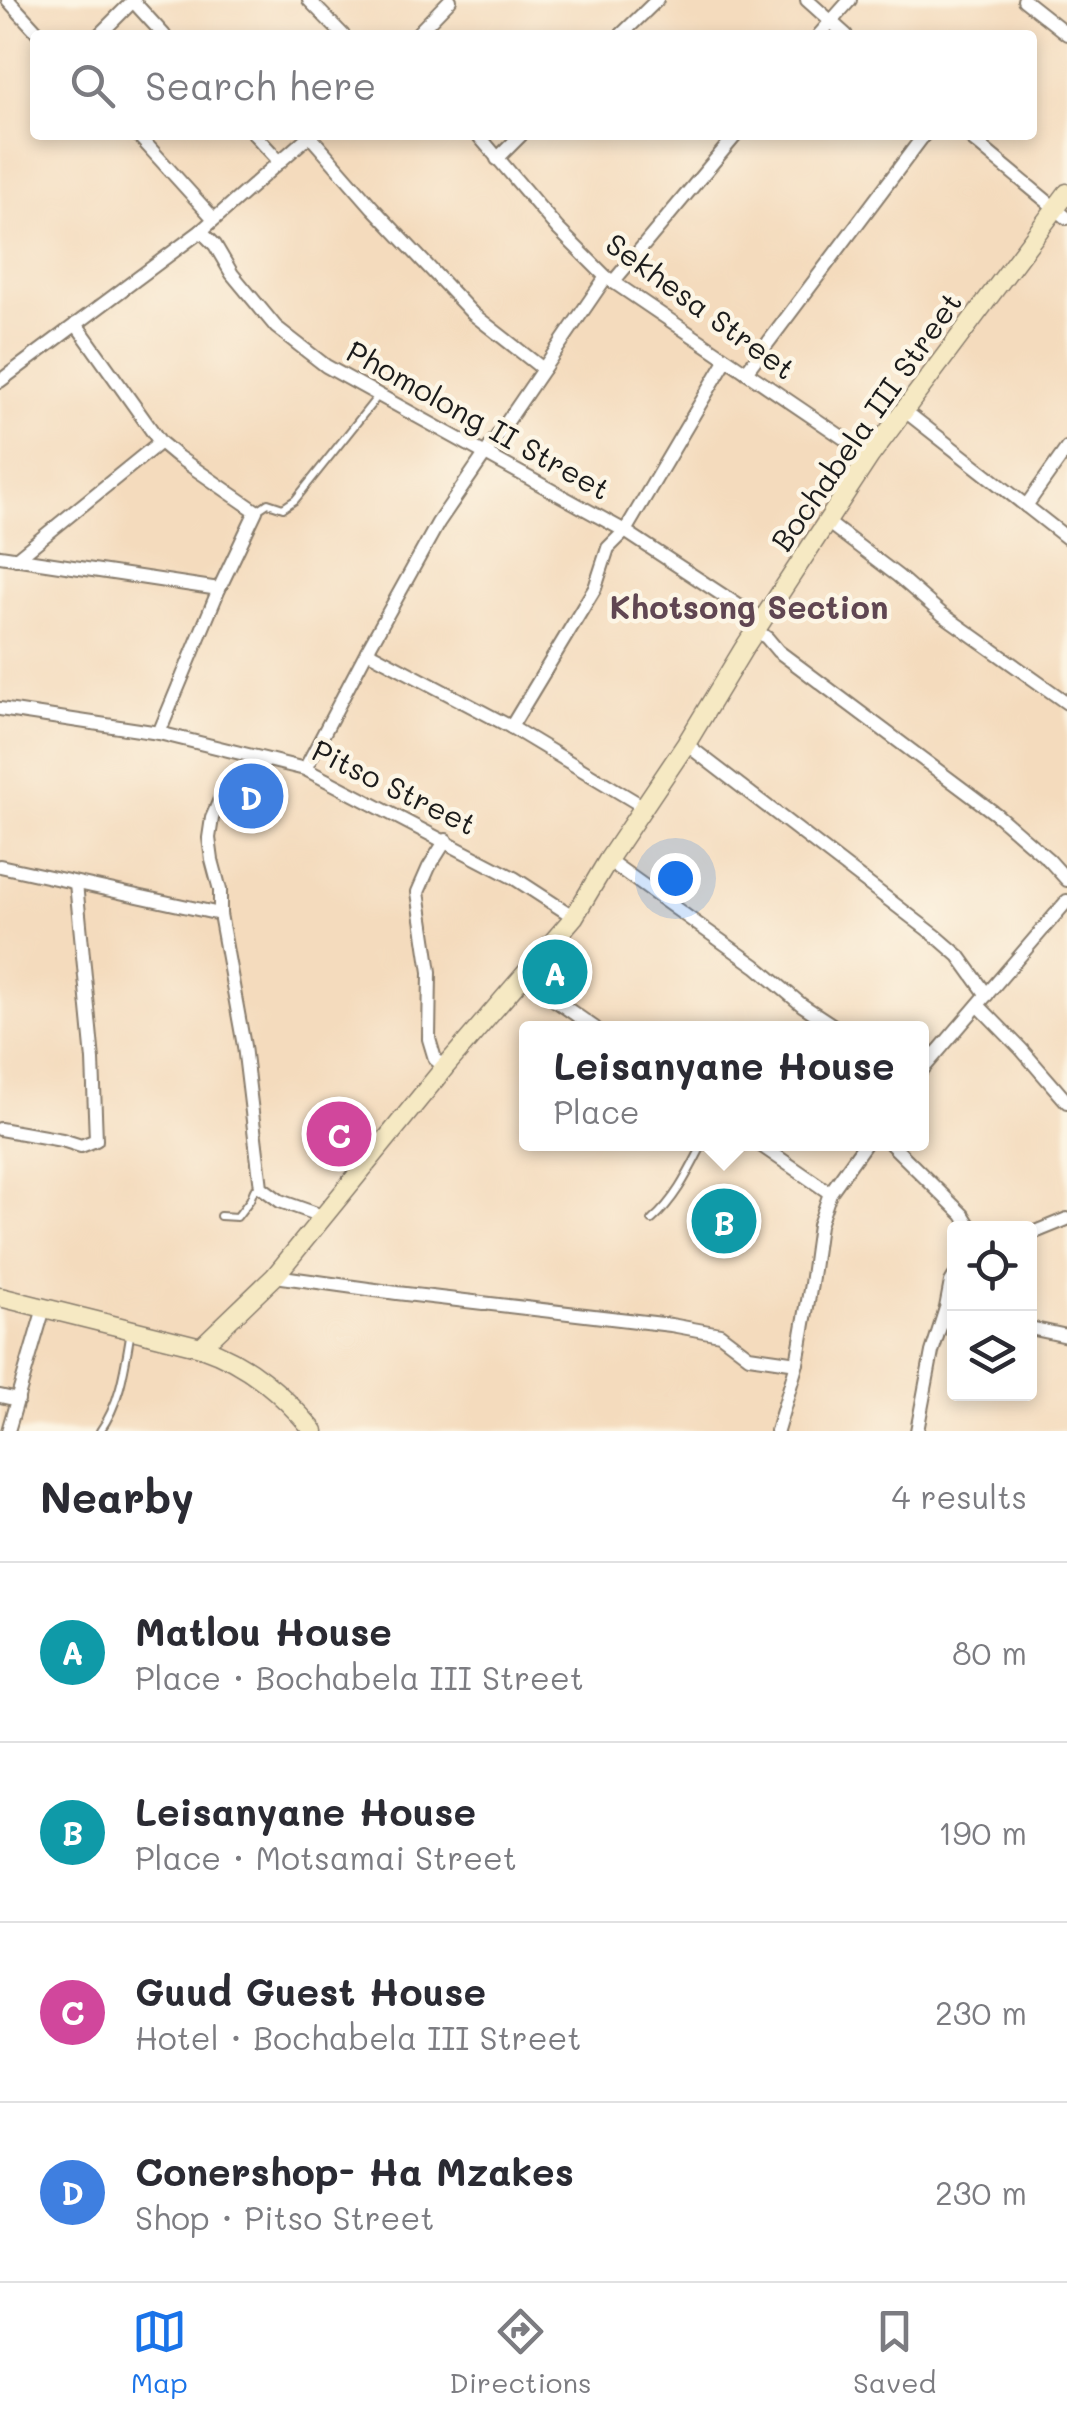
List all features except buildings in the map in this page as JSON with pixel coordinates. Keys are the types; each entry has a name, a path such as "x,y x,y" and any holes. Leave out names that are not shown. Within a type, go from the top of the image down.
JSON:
{"street":[{"path":"8,0 35,30"},
{"path":"104,30 133,0 160,30"},
{"path":"310,0 339,30"},
{"path":"421,30 450,0"},
{"path":"626,30 657,0"},
{"path":"807,0 840,30"},
{"path":"823,30 850,0"},
{"path":"1024,0 1067,34"},
{"path":"142,140 214,220"},
{"path":"260,140 280,162"},
{"path":"0,380 214,220 304,140"},
{"path":"314,140 473,314 543,369"},
{"name":"Sekhesa Street","path":"482,140 558,230 610,280 870,456"},
{"path":"497,159 516,140"},
{"path":"305,769 438,523 543,369 610,280 732,140"},
{"path":"746,372 920,140"},
{"path":"974,140 1063,206"},
{"name":"Bochabela III Street","path":"200,1346 275,1276 444,1067 574,917 870,456 1063,206"},
{"name":"Phomolong II Street","path":"201,230 276,327 326,366 625,532 759,626 778,651 996,814 1067,880"},
{"path":"76,324 160,442 256,512 219,589 159,734"},
{"path":"512,727 595,588 608,548 625,532 726,360"},
{"path":"904,412 1067,538"},
{"path":"16,559 160,442"},
{"path":"1026,506 1067,448"},
{"path":"827,522 942,614 1067,703"},
{"path":"0,556 219,589"},
{"path":"367,651 512,727 644,808"},
{"name":"Pitso Street","path":"0,708 159,734 305,769 446,840 574,917"},
{"path":"686,744 959,956 983,1000 1067,1102"},
{"path":"268,760 224,790 212,818 209,838 244,1046 261,1188 280,1201 325,1217"},
{"path":"444,1067 435,1059 429,1040 430,972 418,892 428,866 446,840"},
{"path":"608,860 826,1021"},
{"path":"0,866 220,914"},
{"path":"0,1129 82,1146 96,1140 93,1060 76,883"},
{"path":"929,1062 1067,900"},
{"path":"523,978 585,1021"},
{"path":"770,1151 830,1192"},
{"path":"777,1431 797,1363 819,1225 830,1192 860,1151"},
{"path":"898,1151 967,1221"},
{"path":"1037,1231 1067,1218"},
{"path":"275,1276 672,1325 720,1334 749,1356 797,1363"},
{"path":"0,1297 226,1355 288,1401 314,1431"},
{"path":"8,1431 44,1308"},
{"path":"917,1431 932,1352 949,1311"},
{"path":"1037,1330 1067,1336"},
{"path":"0,1396 18,1400"}],"lane":[{"path":"256,512 268,503 283,508 295,500 378,396"},
{"path":"652,1220 666,1208 700,1151"},
{"path":"220,1216 238,1217 254,1190 261,1188"},
{"path":"100,1431 121,1383 131,1329"}],"place":[{"name":"Conershop- Ha Mzakes","path":"251,796"},
{"name":"Matlou House","path":"555,972"},
{"name":"Guud Guest House","path":"339,1134"},
{"name":"Leisanyane House","path":"724,1221"}],"district":[{"name":"Khotsong Section","path":"749,608"}]}
